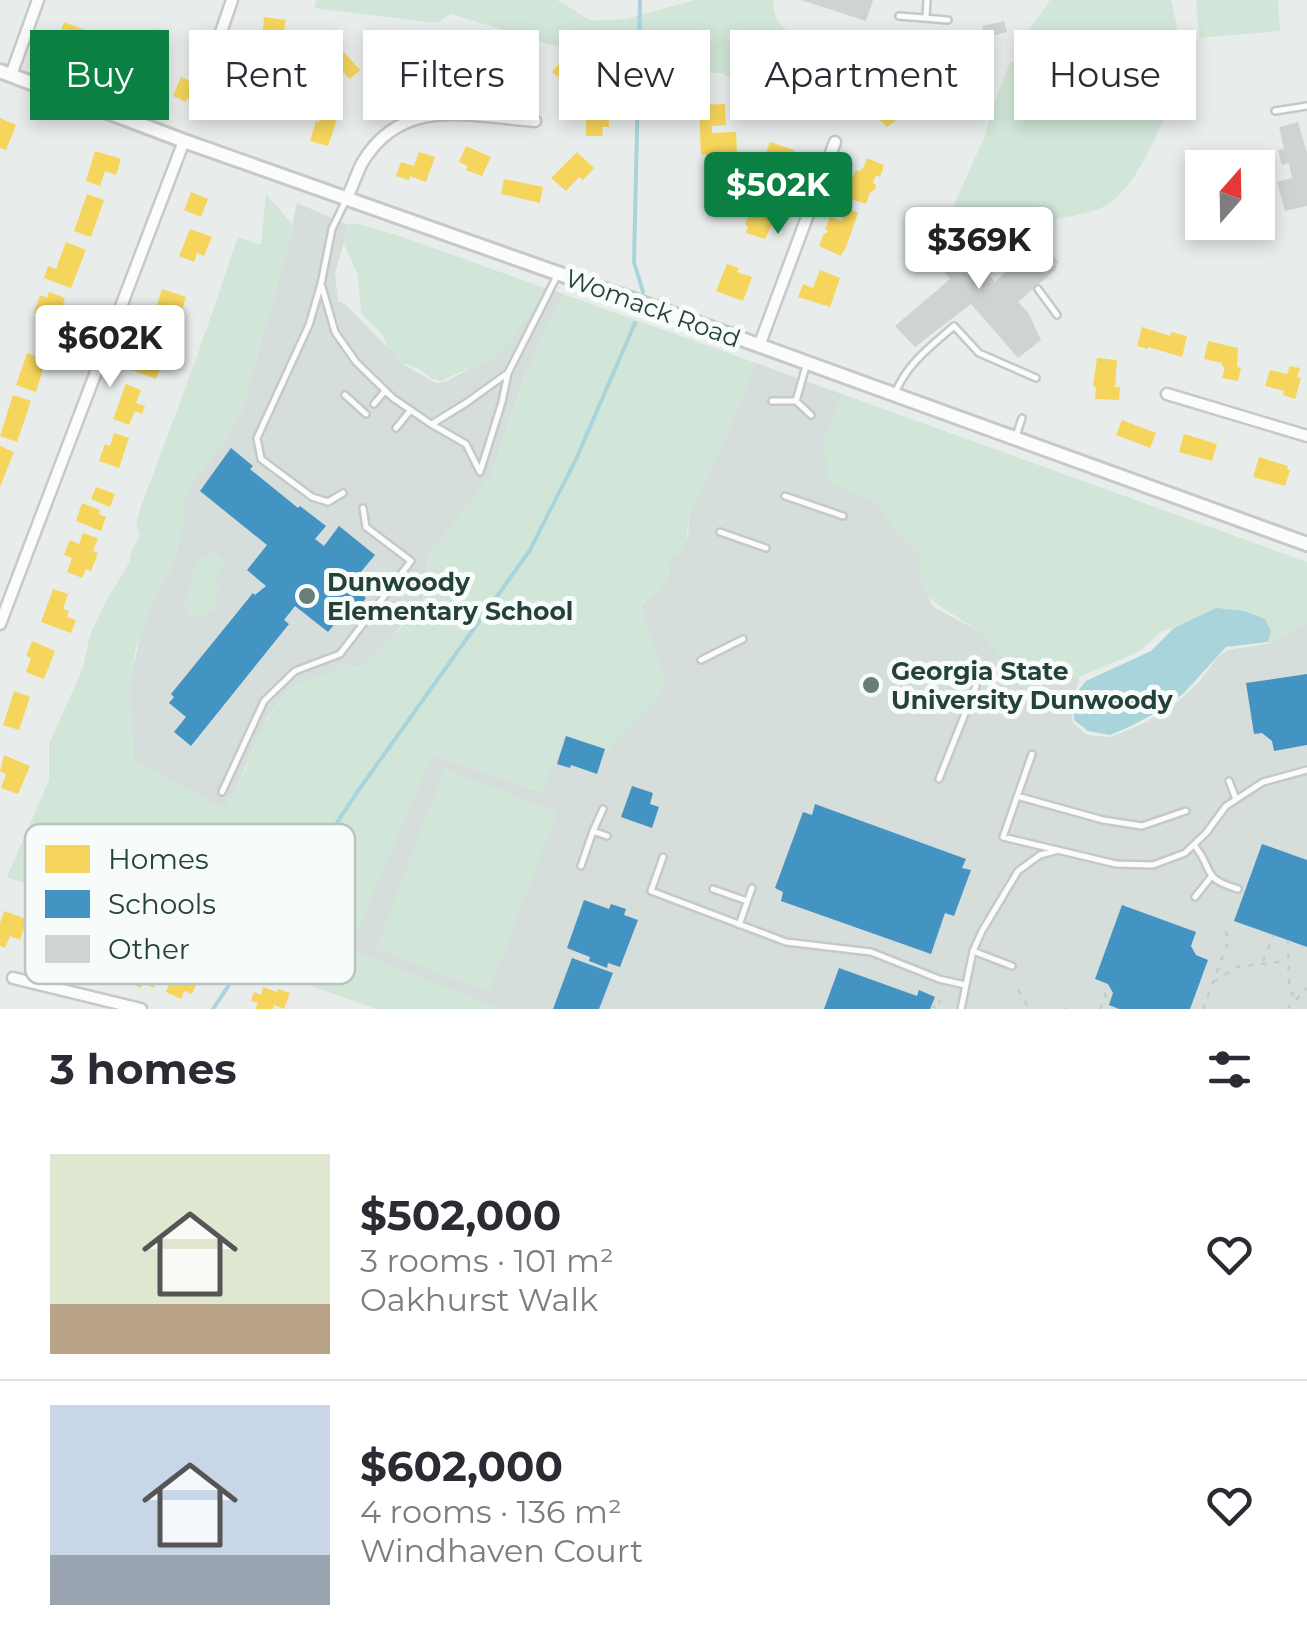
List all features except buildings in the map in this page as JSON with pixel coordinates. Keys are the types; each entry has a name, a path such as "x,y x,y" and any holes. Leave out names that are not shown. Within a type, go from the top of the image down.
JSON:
{"street":[{"path":"6,73 38,0"},
{"path":"222,30 232,0"},
{"name":"Womack Road","path":"6,73 346,200 1307,544"},
{"path":"346,200 360,166 397,125 419,116 446,114 534,121"},
{"path":"0,624 184,141"},
{"path":"758,346 835,142"},
{"path":"1167,394 1307,436"},
{"path":"13,978 25,981"},
{"path":"38,984 140,1009"}],"lane":[{"path":"926,18 927,0"},
{"path":"898,16 948,20"},
{"path":"1275,112 1307,106"},
{"path":"343,493 328,502 312,497 261,459 257,438 309,325 332,229 346,200"},
{"path":"321,284 334,332 356,362 411,410 466,444 480,472 508,373 558,274"},
{"path":"1038,289 1057,315"},
{"path":"894,395 915,360 954,326 979,352 1036,378"},
{"path":"796,401 807,364"},
{"path":"431,424 508,373"},
{"path":"374,404 385,390"},
{"path":"344,396 366,414"},
{"path":"772,401 796,401 811,416"},
{"path":"396,428 411,410"},
{"path":"1015,439 1022,418"},
{"path":"785,496 843,516"},
{"path":"222,792 264,701 295,671 340,654 410,560 366,526 363,508"},
{"path":"720,532 766,548"},
{"path":"701,660 743,640"},
{"path":"939,780 976,686 971,670"},
{"path":"1032,754 1002,838 1116,864 1153,866 1185,852 1236,799 1263,782 1307,770"},
{"path":"1229,782 1236,799"},
{"path":"1017,796 1103,820 1142,826 1186,811"},
{"path":"581,866 603,809"},
{"path":"594,831 607,836"},
{"path":"1194,844 1211,878 1238,889"},
{"path":"960,1009 973,952 1018,871 1040,856 1058,850"},
{"path":"663,857 651,890 786,942 871,952 965,985"},
{"path":"1194,897 1211,878"},
{"path":"739,925 752,888"},
{"path":"714,889 747,901"},
{"path":"973,952 1012,966"}],"path":[{"path":"1203,1009 1226,962 1229,940 1225,929"},
{"path":"1262,963 1274,935"},
{"path":"1288,940 1289,986 1295,1000"},
{"path":"1226,962 1238,966 1287,961"},
{"path":"1213,983 1238,966"},
{"path":"1100,1009 1106,998 1104,988"},
{"path":"1287,1009 1307,988"},
{"path":"1018,990 1028,1009"}],"shaded area":[{"path":"297,203 349,225 335,273 338,301 396,353 404,365 436,383 488,362 541,298 542,287 563,294 525,376 490,478 429,555 426,565 433,577 420,603 365,665 342,665 289,688 267,718 226,810 134,761 132,673 141,633 173,565 184,523 184,498 241,413"},
{"name":"Georgia State University Dunwoody","path":"756,363 842,394 825,439 832,483 876,501 896,531 922,555 921,579 933,607 979,631 1000,655 1080,679 1070,705 1073,723 1087,735 1111,737 1146,722 1178,701 1227,650 1271,643 1307,621 1307,1009 499,1009 355,952 355,936 432,754 542,792 564,735 607,750 657,698 664,688 662,673 641,605 660,589 670,569 670,558 681,551 688,536 690,512"}],"green space":[{"path":"316,0 557,0 592,21 626,19 695,0 773,0 778,21 788,30 730,30 730,79 722,73 710,73 710,30 559,30 559,47 539,41 539,30 503,30 451,14 438,22 427,22 314,8"},
{"path":"1050,0 1171,0 1177,30 1029,30"},
{"path":"1196,0 1278,0 1280,31 1199,38"},
{"path":"1014,61 1014,120 1162,120 1138,170 1123,191 1103,207 1079,215 1016,222 990,220 953,207 990,120 994,120 994,106"},
{"path":"266,194 292,224 288,246 241,413 184,497 184,523 173,565 157,593 135,651 130,691 134,761 225,809 260,731 289,688 330,673 342,664 355,668 364,664 424,598 433,578 426,565 429,555 490,478 535,349 563,294 756,363 690,511 686,544 670,558 668,579 641,604 662,673 664,688 657,699 607,750 564,735 543,792 432,754 355,937 355,824 30,824 49,780 49,744 83,668 90,635 140,535 136,524 141,506 238,237 261,245"},
{"path":"353,223 542,287 540,301 503,351 488,362 441,381 432,379 402,363 361,313 358,275 343,242"},
{"path":"842,394 1307,562 1307,621 1271,643 1271,631 1216,608 1162,631 1140,651 1077,678 999,655 979,631 928,596 921,579 922,555 896,531 876,501 832,484 826,475 825,439"},
{"path":"210,553 220,556 224,566 215,577 219,589 214,592 217,607 205,615 190,617 184,608 191,577 197,564"},
{"path":"444,769 557,812 489,992 376,949"},
{"path":"25,835 25,883 7,877"},
{"path":"355,951 499,1009 376,1009 306,984 355,984"}],"water":[{"path":"1216,608 1244,611 1265,619 1271,631 1268,642 1226,647 1184,693 1163,709 1110,735 1088,731 1074,720 1077,692 1086,681 1151,651 1174,628"}],"waterway":[{"path":"640,0 634,262 643,292"},
{"path":"336,824 530,550 577,457 635,323"},
{"path":"213,1009 230,984"}],"place":[{"name":"Dunwoody Elementary School","path":"307,596"},
{"name":"Georgia State University Dunwoody","path":"871,685"}]}
